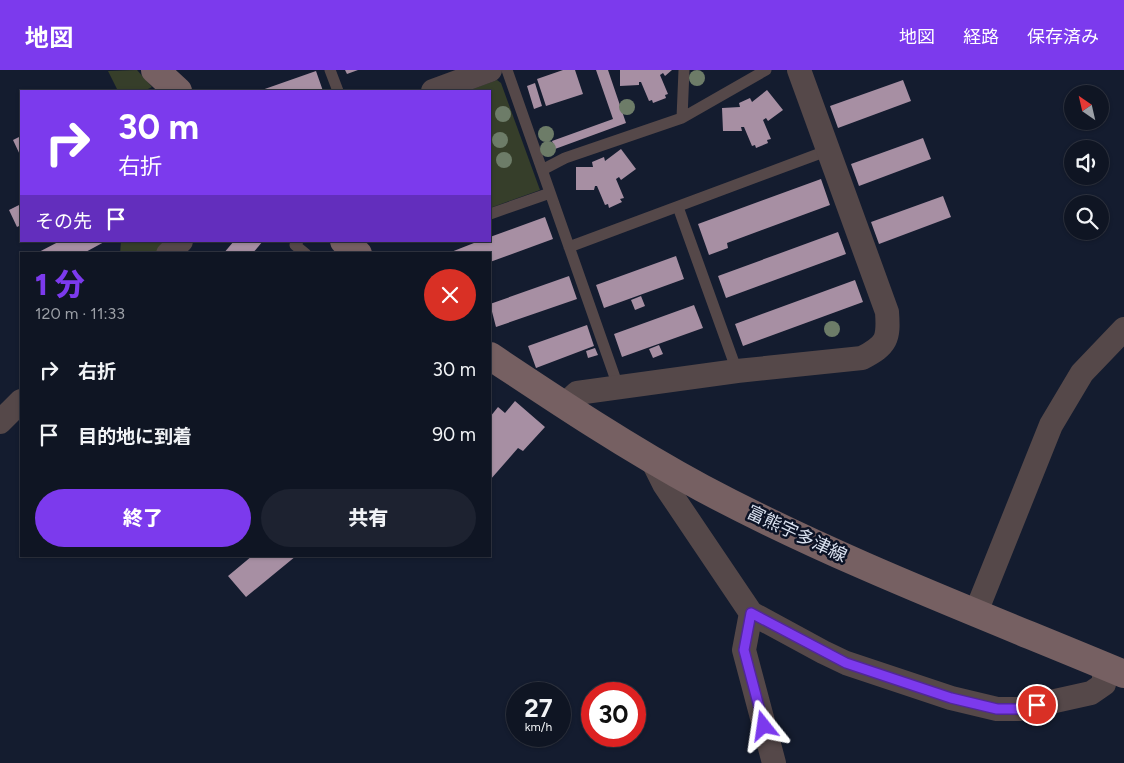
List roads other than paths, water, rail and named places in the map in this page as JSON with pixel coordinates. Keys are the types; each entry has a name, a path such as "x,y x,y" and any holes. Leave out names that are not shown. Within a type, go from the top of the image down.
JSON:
{"main road":[{"path":"155,70 177,90"},
{"path":"345,242 356,252"},
{"name":"富熊宇多津線","path":"491,357 652,460 766,520 1114,670"}],"street":[{"path":"564,405 577,393 737,371 862,358 880,349 888,334 887,312 800,70"},
{"path":"435,90 479,72"},
{"path":"170,252 181,242"},
{"path":"976,612 1052,425 1082,373 1124,329"},
{"path":"0,422 20,402"},
{"path":"652,460 664,484 751,613 846,663 951,698 997,709 1019,709 1091,693 1104,684 1114,670"},
{"path":"751,613 744,650 774,763"}],"lane":[{"path":"330,70 338,90"},
{"path":"507,70 618,386"},
{"path":"682,118 684,70"},
{"path":"542,170 565,158 682,118 766,70"},
{"path":"569,247 829,150"},
{"path":"491,214 550,193"},
{"path":"678,207 737,371"},
{"path":"297,242 295,244 304,252"}]}
